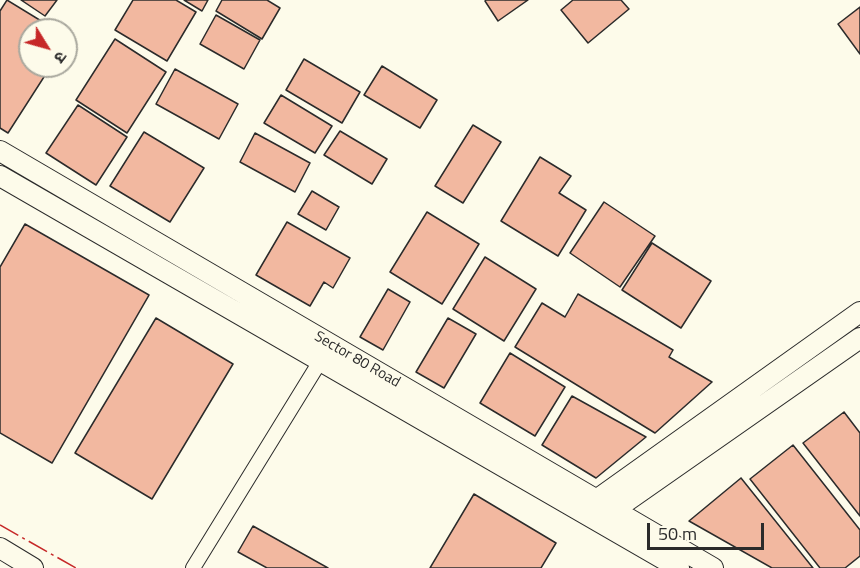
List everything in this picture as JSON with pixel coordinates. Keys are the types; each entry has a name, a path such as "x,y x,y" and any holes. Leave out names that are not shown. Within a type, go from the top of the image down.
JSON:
{"street":[{"name":"Sector 80 Road","path":"0,151 326,352 606,516 679,568"},
{"name":"Sector 80 Road","path":"0,176 326,352"},
{"path":"588,505 860,312"},
{"path":"606,516 860,338"},
{"path":"193,568 326,352"},
{"name":"Sector 80 Road","path":"606,516 713,568"},
{"path":"0,548 33,568"}],"building":[{"path":"7,0 36,18 18,18 18,78 43,78 8,133 0,128 0,11"},
{"path":"21,0 57,0 45,16"},
{"path":"133,0 176,0 196,12 167,61 115,30"},
{"path":"184,0 208,0 202,11"},
{"path":"222,0 267,0 280,8 262,39 216,11"},
{"path":"486,0 528,0 498,21"},
{"path":"573,0 621,0 629,9 588,43 561,10"},
{"path":"860,7 860,54 838,24"},
{"path":"216,15 260,40 244,69 200,44"},
{"path":"115,39 166,72 127,133 76,100"},
{"path":"304,59 360,92 342,123 286,90"},
{"path":"382,66 437,100 420,128 364,95"},
{"path":"175,69 238,104 219,139 156,104"},
{"path":"281,95 332,126 315,153 264,123"},
{"path":"78,105 127,137 96,185 46,153"},
{"path":"473,125 501,142 463,203 435,186"},
{"path":"340,131 387,159 372,184 324,155"},
{"path":"144,132 204,168 170,222 110,186"},
{"path":"255,133 310,163 295,192 240,162"},
{"path":"540,157 571,176 559,193 586,210 558,256 501,221"},
{"path":"312,191 339,207 326,230 298,214"},
{"path":"604,202 655,236 620,287 570,253"},
{"path":"427,212 479,244 442,304 390,272"},
{"path":"287,222 350,258 333,288 324,282 310,306 256,275"},
{"path":"25,224 149,295 52,463 0,433 0,267"},
{"path":"652,243 711,281 681,328 622,290"},
{"path":"485,257 536,289 504,341 453,309"},
{"path":"388,289 410,302 383,350 360,337"},
{"path":"578,294 673,350 669,357 712,382 655,433 515,347 542,303 565,317"},
{"path":"156,318 233,364 152,499 75,453"},
{"path":"448,318 476,334 444,388 416,372"},
{"path":"510,353 565,387 535,436 480,403"},
{"path":"572,396 646,437 596,478 542,445"},
{"path":"844,412 860,433 860,516 803,443"},
{"path":"793,445 860,530 860,556 845,568 820,568 750,479"},
{"path":"741,478 813,568 772,568 689,521"},
{"path":"474,494 556,543 541,568 430,568"},
{"path":"253,526 328,568 267,568 238,552"}],"power":[{"path":"0,525 76,568"}]}
